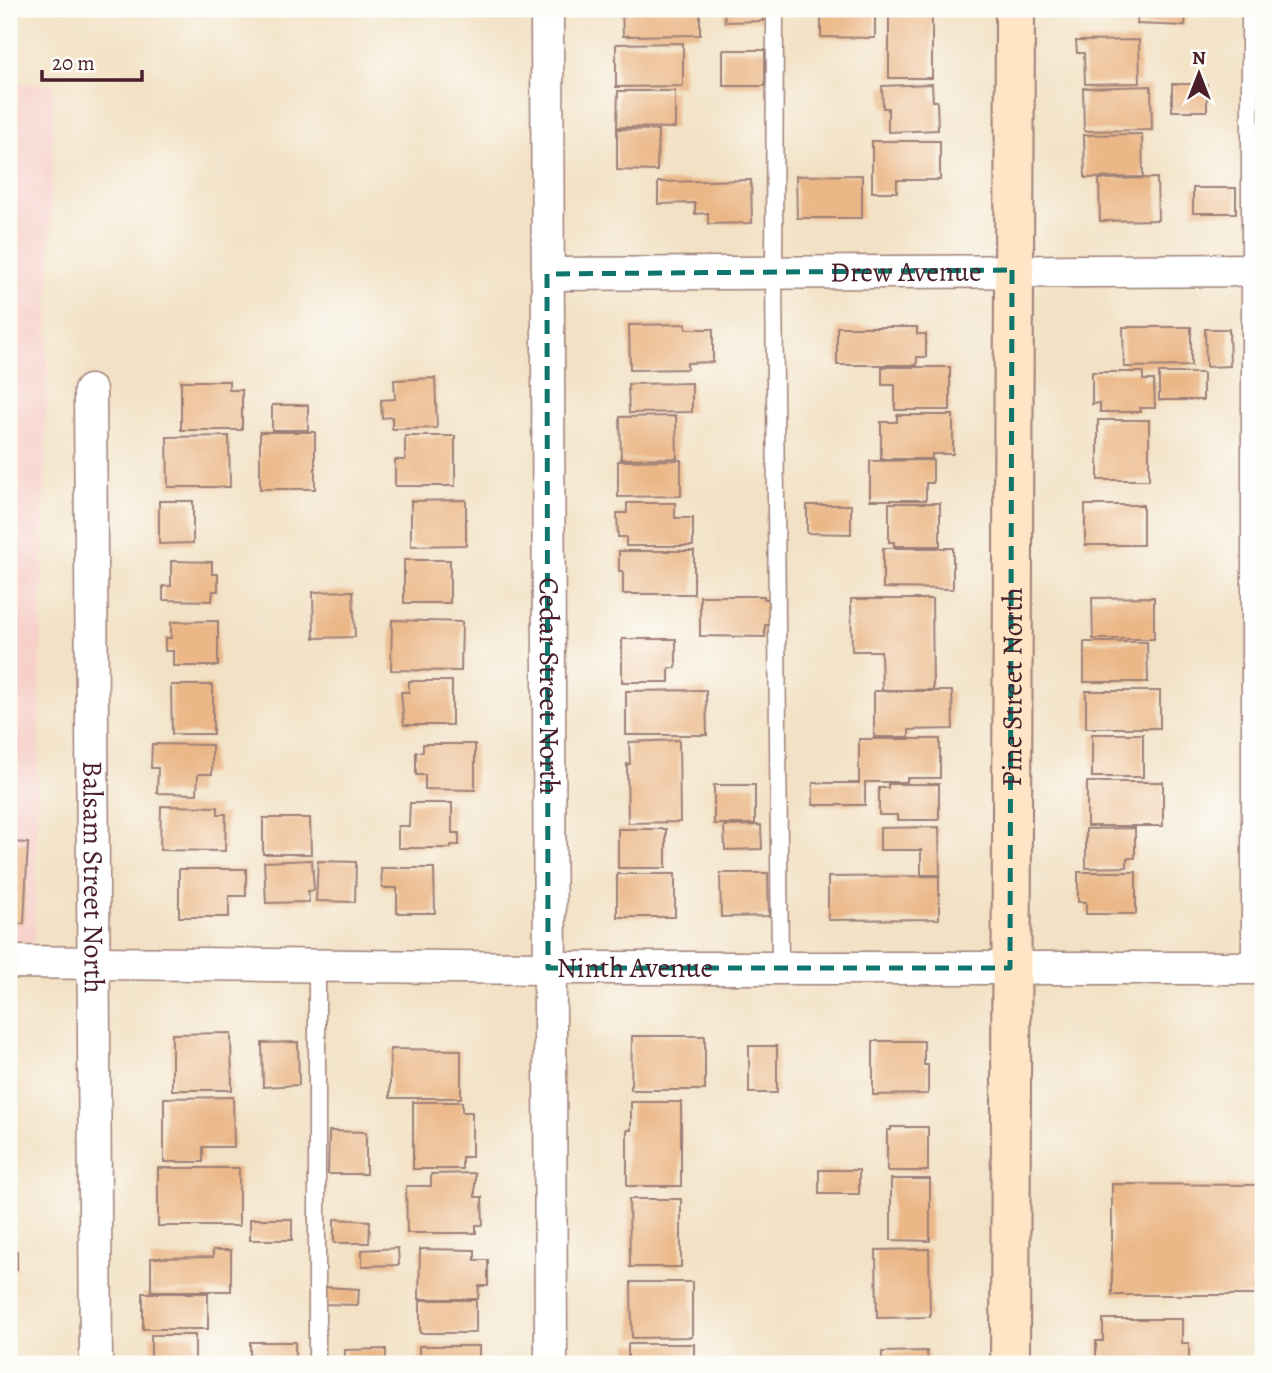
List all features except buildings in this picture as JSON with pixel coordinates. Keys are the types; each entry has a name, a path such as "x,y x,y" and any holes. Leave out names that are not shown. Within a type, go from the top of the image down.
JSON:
{"street":[{"name":"Cedar Street North","path":"547,9 551,1364"},
{"name":"Pine Street North","path":"1010,1364 1015,9"},
{"name":"Drew Avenue","path":"547,274 1256,270"},
{"name":"Balsam Street North","path":"90,391 96,1364"},
{"name":"Ninth Avenue","path":"9,962 548,968 1257,968"}],"lane":[{"path":"775,9 774,272 780,968"},
{"path":"1250,9 1256,270 1257,968"},
{"path":"317,964 317,1364"}],"highlighted area":[{"path":"1012,270 1010,968 548,968 547,274"}],"shaded area":[{"path":"9,83 54,85 34,942 9,942"}]}
